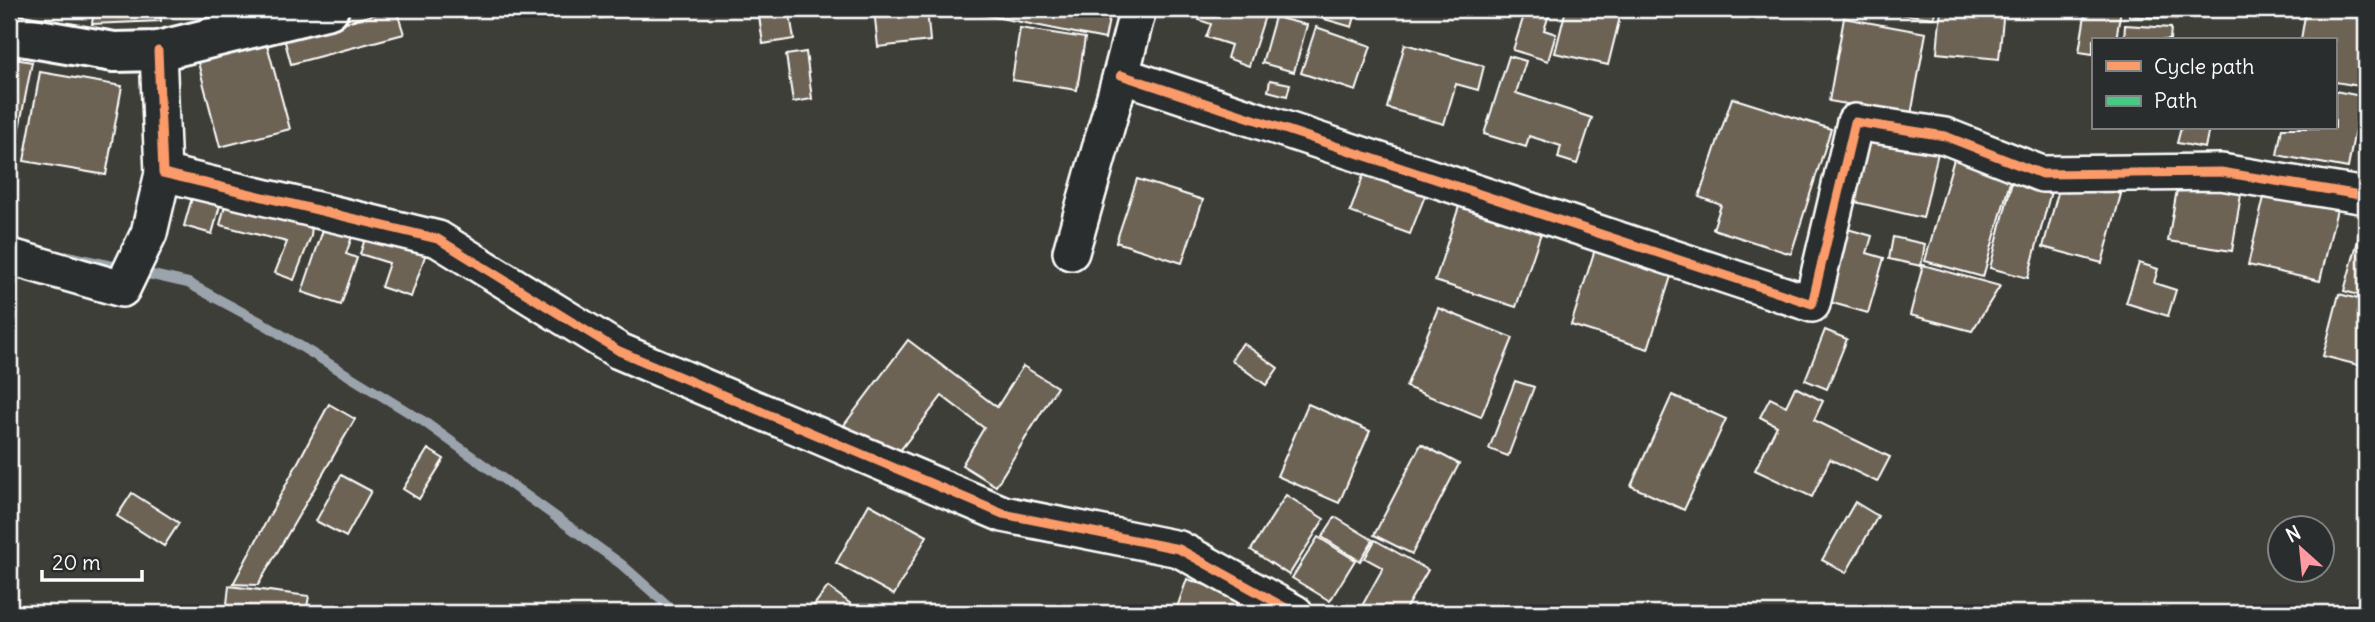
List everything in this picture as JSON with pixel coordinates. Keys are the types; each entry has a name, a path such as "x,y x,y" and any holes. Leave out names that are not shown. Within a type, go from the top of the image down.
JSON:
{"street":[{"path":"9,34 114,52 158,51 329,9"},
{"path":"1071,252 1138,9"},
{"path":"11,257 122,289 149,233 163,173 158,51"},
{"path":"1121,75 1812,304 1855,122 1945,136 2042,174 2221,172 2366,196"},
{"path":"163,173 438,239 619,351 1003,514 1179,549 1296,613"}],"building":[{"path":"94,9 160,9 161,21 92,24"},
{"path":"396,9 404,34 291,64 284,38"},
{"path":"593,9 638,9 638,14 594,19"},
{"path":"758,9 789,9 794,39 763,44"},
{"path":"874,9 927,9 930,41 878,47"},
{"path":"955,9 1111,9 1105,39"},
{"path":"1203,9 1242,9 1265,16 1249,66 1227,58 1231,45 1206,37 1211,24 1199,20"},
{"path":"1290,9 1357,9 1352,27"},
{"path":"1526,9 1551,9 1544,30 1556,34 1548,61 1513,50"},
{"path":"1566,9 1622,9 1608,65 1555,53"},
{"path":"1871,9 1935,9 1934,18"},
{"path":"1941,9 2004,9 1999,59 1937,53"},
{"path":"2086,9 2121,9 2116,38 2092,38 2092,54 2079,52"},
{"path":"2129,9 2184,9 2184,19 2129,16"},
{"path":"2306,9 2366,10 2366,87 2336,82 2336,38 2301,38"},
{"path":"1275,17 1307,25 1294,72 1262,63"},
{"path":"1844,18 1926,33 1911,115 1829,101"},
{"path":"2125,25 2171,28 2170,38 2124,38"},
{"path":"1316,27 1371,46 1356,91 1301,73"},
{"path":"1020,28 1085,38 1077,90 1012,80"},
{"path":"265,37 290,129 220,147 196,55"},
{"path":"1405,44 1484,66 1478,90 1456,84 1444,124 1387,108"},
{"path":"806,52 812,99 793,102 786,55"},
{"path":"1509,56 1526,61 1516,93 1592,118 1577,164 1558,158 1561,146 1529,136 1526,147 1484,134"},
{"path":"9,58 32,62 16,145 9,144"},
{"path":"40,72 122,86 106,175 24,161"},
{"path":"1270,80 1290,84 1287,96 1268,91"},
{"path":"2336,91 2361,96 2348,168 2277,155 2282,130 2336,130"},
{"path":"1732,98 1831,129 1791,254 1713,229 1721,205 1699,197"},
{"path":"2180,130 2209,130 2205,148 2177,143"},
{"path":"1867,132 1939,148 1923,218 1851,201"},
{"path":"1954,159 2012,175 1983,277 1925,261"},
{"path":"1367,165 1428,188 1410,234 1350,212"},
{"path":"2015,170 2054,180 2028,278 1990,268"},
{"path":"2062,178 2121,194 2102,263 2043,247"},
{"path":"2179,178 2242,188 2232,251 2168,241"},
{"path":"1137,179 1203,200 1182,263 1116,242"},
{"path":"2265,193 2337,209 2320,281 2248,265"},
{"path":"193,194 221,202 212,234 184,226"},
{"path":"1461,200 1543,227 1516,307 1435,281"},
{"path":"226,201 312,224 311,236 294,280 275,273 287,242 220,225"},
{"path":"326,221 354,231 346,254 357,258 341,305 302,292"},
{"path":"1844,228 1872,236 1867,253 1884,258 1868,313 1822,300"},
{"path":"367,233 426,253 411,297 381,287 389,263 360,254"},
{"path":"2360,233 2366,235 2366,297 2344,291"},
{"path":"1893,237 1925,244 1921,266 1889,259"},
{"path":"1596,246 1673,270 1648,349 1571,325"},
{"path":"2139,263 2158,269 2154,283 2176,290 2168,316 2126,303"},
{"path":"1923,265 2000,286 1972,331 1910,315"},
{"path":"2339,294 2366,301 2366,367 2323,356"},
{"path":"1438,308 1513,338 1481,417 1406,387"},
{"path":"1825,330 1847,339 1827,389 1805,380"},
{"path":"908,340 997,407 1023,366 1057,387 996,486 962,465 984,428 942,396 892,461 844,425"},
{"path":"1243,343 1278,368 1266,385 1231,360"},
{"path":"1515,381 1534,387 1508,456 1489,449"},
{"path":"1795,387 1823,401 1814,420 1890,457 1877,482 1830,459 1812,497 1755,470 1777,426 1760,417 1770,398 1786,406"},
{"path":"1672,395 1726,419 1684,510 1631,486"},
{"path":"329,404 355,419 258,585 233,584"},
{"path":"1308,404 1370,431 1339,503 1277,476"},
{"path":"1421,444 1459,464 1412,554 1374,535"},
{"path":"428,449 444,459 419,499 403,489"},
{"path":"341,475 371,491 346,537 316,521"},
{"path":"132,493 179,523 164,546 117,516"},
{"path":"1286,495 1324,519 1289,575 1251,550"},
{"path":"1855,502 1878,516 1846,573 1822,560"},
{"path":"869,504 927,536 894,595 836,563"},
{"path":"1335,517 1373,540 1360,561 1322,537"},
{"path":"1318,537 1355,560 1330,601 1292,578"},
{"path":"1375,540 1428,570 1403,613 1358,613 1383,568 1365,558"},
{"path":"1187,579 1239,596 1233,613 1175,613"},
{"path":"229,586 309,596 306,613 226,613"},
{"path":"828,587 863,613 808,613"}],"waterway":[{"path":"68,256 188,283 264,324 423,421 621,564 676,613"}],"cycle path":[{"path":"158,51 163,173 438,239 619,351 1003,514 1179,549 1295,613"},
{"path":"1121,75 1812,304 1855,122 1945,136 2042,174 2221,172 2366,196"}]}
